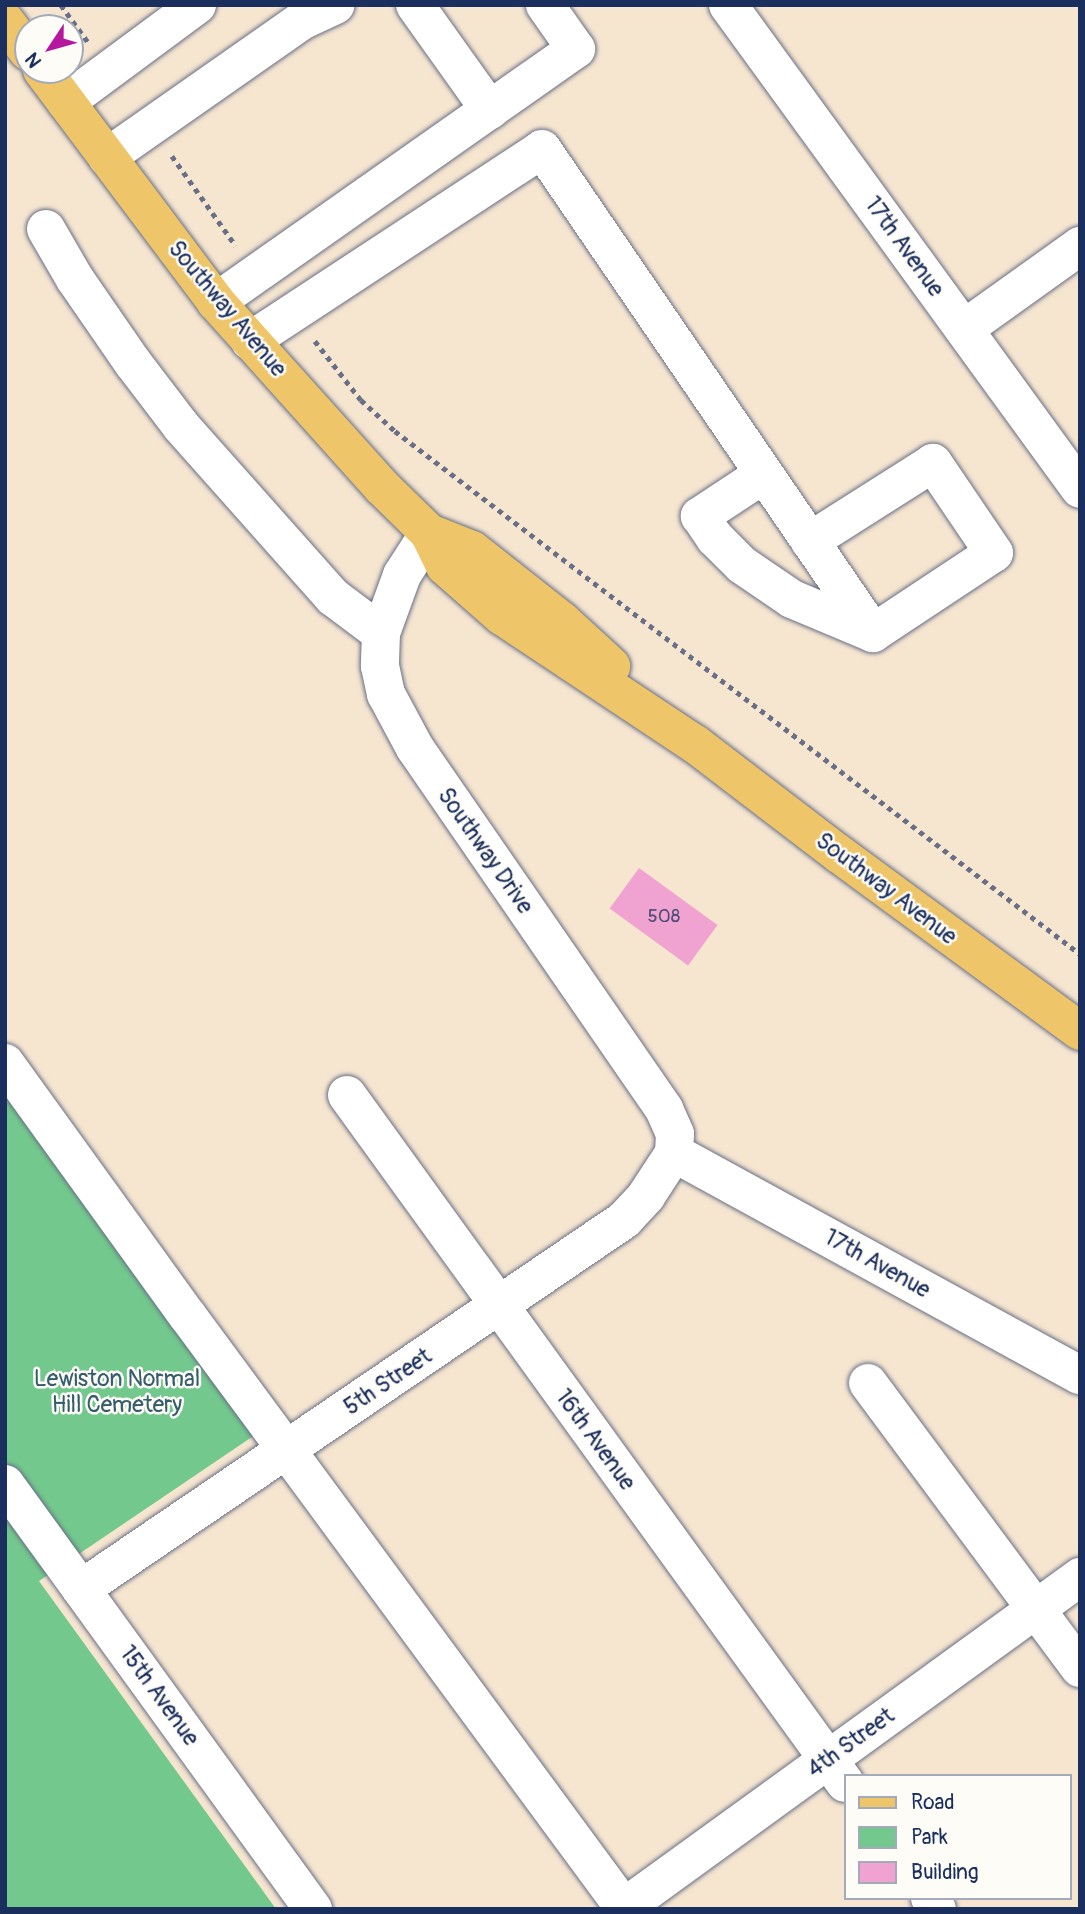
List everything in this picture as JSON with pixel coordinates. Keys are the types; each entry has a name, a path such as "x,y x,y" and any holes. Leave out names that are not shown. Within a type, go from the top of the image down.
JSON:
{"main road":[{"name":"Southway Avenue","path":"52,84 216,302 382,487 429,533 472,550 541,604 695,744 839,854 1080,1031"}],"street":[{"path":"66,102 197,5"},
{"path":"107,157 301,21 335,5"},
{"path":"415,5 490,110"},
{"path":"216,302 576,49 545,5"},
{"name":"17th Avenue","path":"728,5 1080,489"},
{"path":"250,341 542,149 873,634"},
{"path":"46,229 82,289 181,426 333,597 382,633"},
{"path":"964,329 1080,246"},
{"path":"810,541 933,463 994,553 873,634"},
{"path":"764,474 700,516 715,538 742,565 792,599 873,634"},
{"name":"Southway Drive","path":"429,533 402,575 382,633 380,666 386,694 400,725 664,1109 675,1134 674,1153"},
{"path":"5,1063 624,1908"},
{"name":"16th Avenue","path":"346,1095 837,1771"},
{"name":"17th Avenue","path":"674,1153 1080,1375"},
{"name":"5th Street","path":"81,1589 624,1220 646,1196 674,1153"},
{"path":"868,1383 1080,1668"},
{"name":"15th Avenue","path":"5,1484 313,1909"},
{"name":"4th Street","path":"624,1908 837,1771 1080,1577"}],"path":[{"path":"313,339 361,400 395,432 1080,954"}],"green space":[{"name":"Lewiston Normal Hill Cemetery","path":"5,1054 277,1420 39,1581 276,1909 5,1909"}],"building":[{"path":"639,868 717,925 688,965 610,908"}]}
